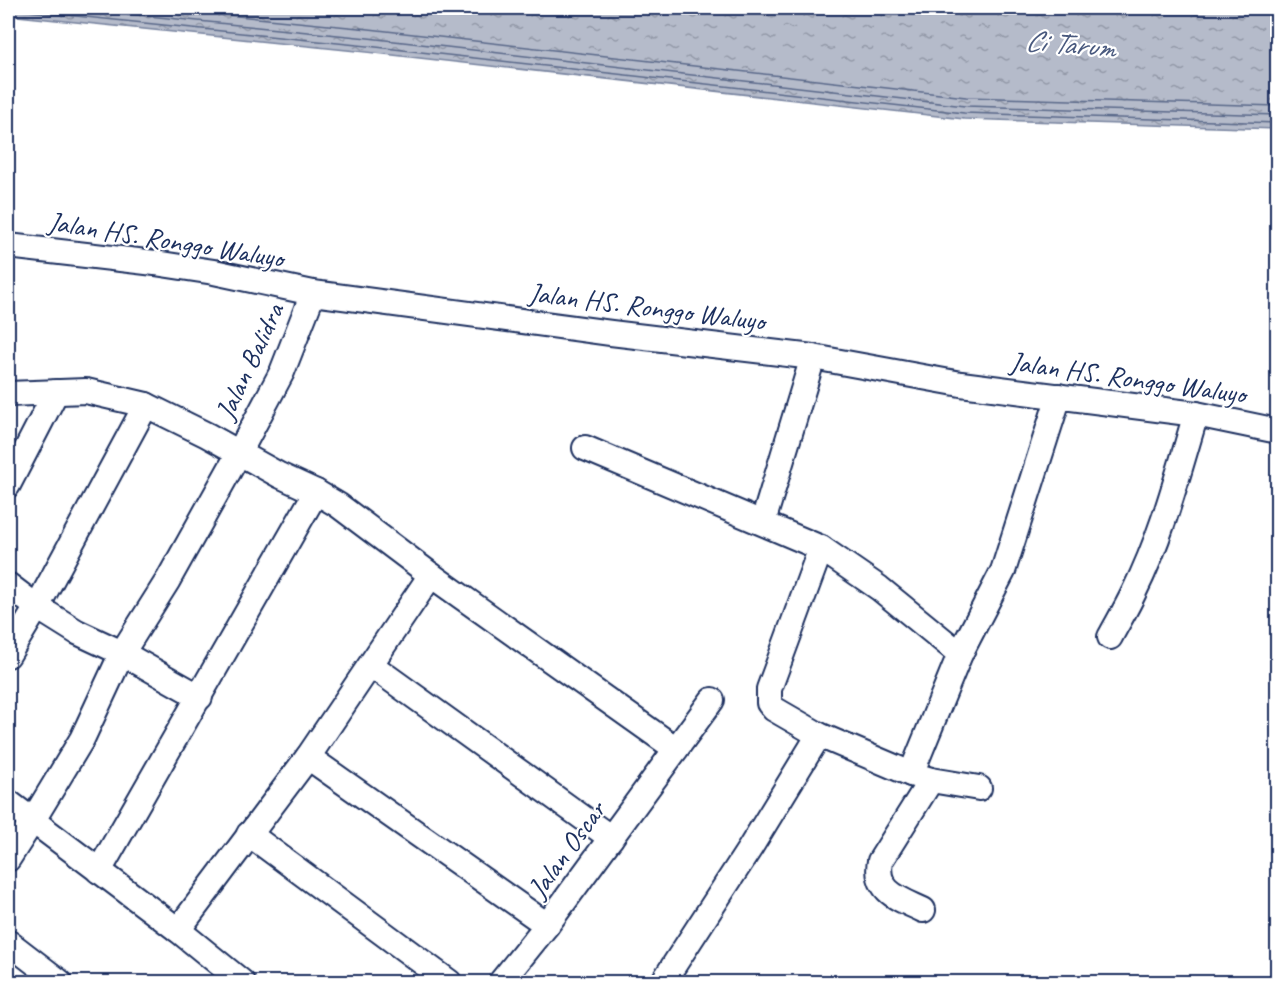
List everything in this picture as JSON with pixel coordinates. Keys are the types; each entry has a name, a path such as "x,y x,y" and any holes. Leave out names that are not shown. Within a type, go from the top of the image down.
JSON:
{"street":[{"name":"Jalan HS. Ronggo Waluyo","path":"8,246 214,272 313,293 611,333 813,357 961,384 1196,414 1278,431"},
{"name":"Jalan Balidra","path":"8,859 82,739 122,653 168,580 239,453 282,372 313,293"},
{"path":"763,522 813,357"},
{"path":"8,394 86,391 146,405 316,492 338,505 431,575 676,749"},
{"path":"8,485 56,392"},
{"path":"923,910 894,896 880,879 880,861 921,777 960,654 1003,571 1059,396"},
{"path":"8,655 37,607 146,405"},
{"path":"1110,637 1135,592 1152,552 1196,414"},
{"path":"585,448 821,548 879,588 960,654"},
{"path":"99,871 316,492"},
{"path":"821,548 769,689 769,703 774,709 819,735 921,777 979,788"},
{"path":"178,930 308,757 431,575"},
{"path":"8,585 37,607 77,632 122,653 200,697"},
{"path":"371,665 611,838"},
{"name":"Jalan Oscar","path":"501,982 547,925 712,700"},
{"path":"663,982 750,848 819,735"},
{"path":"308,757 547,925"},
{"path":"8,802 178,930 242,982"},
{"path":"249,834 449,982"},
{"path":"8,942 60,982"}],"water":[{"name":"Ci Tarum","path":"8,8 1277,8 1277,129 964,119 366,52 8,15"}]}
